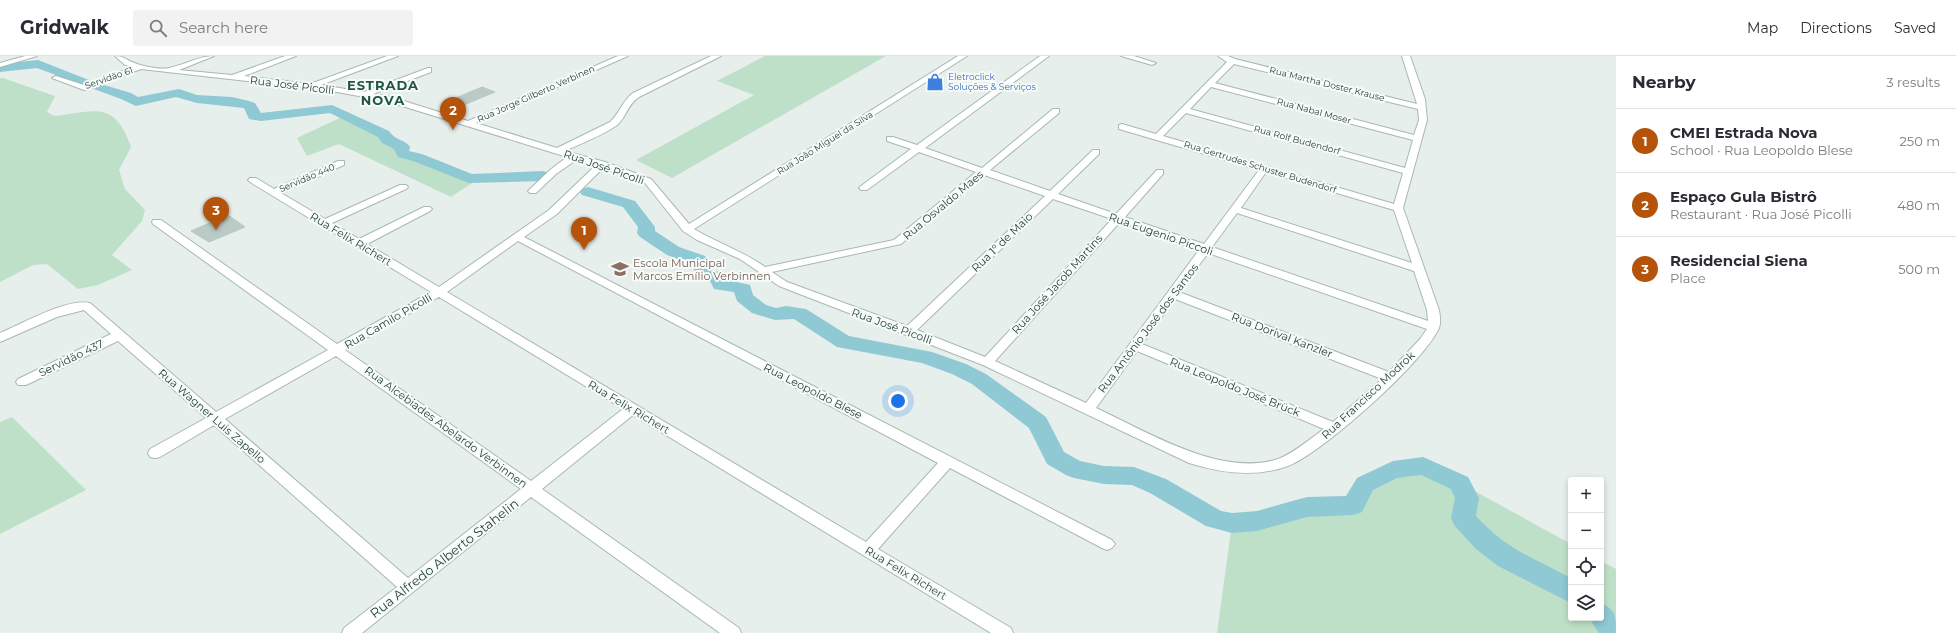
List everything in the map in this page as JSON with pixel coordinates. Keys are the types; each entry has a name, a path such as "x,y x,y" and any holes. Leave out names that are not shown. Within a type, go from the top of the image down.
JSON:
{"street":[{"path":"2,65 33,56"},
{"name":"Rua José Picolli","path":"119,56 128,63 140,67 365,94 406,103 634,174 652,185 662,195 687,229 701,238 744,257 783,284 987,362 1088,409"},
{"path":"168,71 210,56"},
{"path":"232,78 292,56"},
{"path":"310,87 394,56"},
{"name":"Rua Jorge Gilberto Verbinen","path":"470,123 624,56"},
{"path":"558,150 613,124 617,120 626,101 636,95 717,56"},
{"name":"Rua João Miguel da Silva","path":"687,229 963,56"},
{"path":"864,188 1045,56"},
{"path":"1126,56 1152,63"},
{"name":"Rua Martha Doster Krause","path":"1222,56 1232,61 1423,108"},
{"path":"1406,56 1419,91 1423,108 1423,120 1407,171 1398,208 1433,310 1433,327"},
{"path":"1158,137 1186,110 1232,61"},
{"name":"Servidão 61","path":"56,78 84,88 140,67"},
{"path":"365,94 428,70"},
{"name":"Rua Nabal Moser","path":"1210,84 1417,138"},
{"name":"Rua Rolf Budendorf","path":"1186,110 1407,171"},
{"name":"Rua Osvaldo Maes","path":"764,270 897,242 1056,111"},
{"name":"Rua Gertrudes Schuster Budendorf","path":"1122,127 1398,208"},
{"name":"Rua Eugenio Piccoli","path":"890,138 983,172 1433,327"},
{"name":"Rua 1º de Maio","path":"909,331 1096,152"},
{"path":"533,190 553,172 575,156"},
{"name":"Servidão 440","path":"272,191 340,163"},
{"name":"Rua Camilo Picolli","path":"155,453 439,292 519,238 553,212 602,164"},
{"name":"Rua Antônio José dos Santos","path":"1088,409 1264,169"},
{"name":"Rua José Jacob Martins","path":"987,362 1160,172"},
{"name":"Rua Felix Richert","path":"253,180 1005,633"},
{"path":"323,222 403,187"},
{"path":"323,222 380,194"},
{"path":"1235,209 1419,269"},
{"path":"358,244 427,210"},
{"name":"Rua Alcebiades Abelardo Verbinnen","path":"157,222 733,633"},
{"name":"Rua Leopoldo Blese","path":"519,238 1107,544"},
{"name":"Rua Dorival Kanzler","path":"1173,294 1390,377"},
{"name":"Rua Wagner Luis Zapello","path":"0,338 55,313 73,307 86,306 216,418 408,588"},
{"name":"Rua Francisco Modrok","path":"1088,409 1194,459 1225,467 1247,468 1267,466 1284,462 1318,442 1335,428 1418,349 1433,327"},
{"name":"Servidão 437","path":"22,382 120,335"},
{"name":"Rua Leopoldo José Brück","path":"1135,345 1335,428"},
{"name":"Rua Alfredo Alberto Stahelin","path":"350,633 632,409"},
{"path":"868,550 948,461"}],"green space":[{"path":"765,56 886,56 672,178 636,160 754,95 717,81"},
{"path":"0,78 55,96 47,112 54,116 92,111 110,115 118,121 131,147 119,170 125,189 145,210 142,221 112,255 132,270 98,285 78,289 47,264 33,265 0,282"},
{"path":"346,115 384,134 388,140 403,147 401,150 403,154 468,177 478,179 451,197 339,144 307,156 297,138"},
{"path":"12,417 86,490 0,534 0,422"},
{"path":"1423,466 1460,483 1568,542 1568,621 1604,621 1604,563 1616,569 1616,633 1217,633 1232,523 1257,521 1307,507 1352,505 1365,484 1393,470"}],"building":[{"path":"482,87 495,92 459,107 446,102"},
{"path":"228,215 245,227 209,242 191,231"}],"waterway":[{"path":"0,68 38,64 89,84"},
{"path":"95,86 126,96 136,102 176,93 197,99 238,102 244,104"},
{"path":"250,106 254,116 261,117 332,109 384,134 387,140 403,147 401,150 403,154 417,157 469,178 478,179 543,176"},
{"path":"588,192 629,204 647,227 646,233 673,251 702,262 704,264 702,268 704,273 717,277 721,285 743,289 744,297 759,309 775,314 786,312 799,313 844,342 858,343 898,353 925,357 959,369 979,379 1038,423 1055,458 1074,469 1104,475 1134,476 1158,486 1215,519 1232,523 1257,521 1307,507 1353,505 1365,484 1393,470 1423,466 1460,483 1467,498 1463,518 1488,545 1507,559 1568,590"},
{"path":"1604,619 1615,633"}],"place":[{"name":"Eletroclick Soluções & Serviços","path":"935,82"},
{"name":"Espaço Gula Bistrô","path":"453,130"},
{"name":"Residencial Siena","path":"216,230"},
{"name":"CMEI Estrada Nova","path":"584,250"},
{"name":"Escola Municipal Marcos Emílio Verbinnen","path":"620,269"}],"district":[{"name":"ESTRADA NOVA","path":"383,92"}]}
